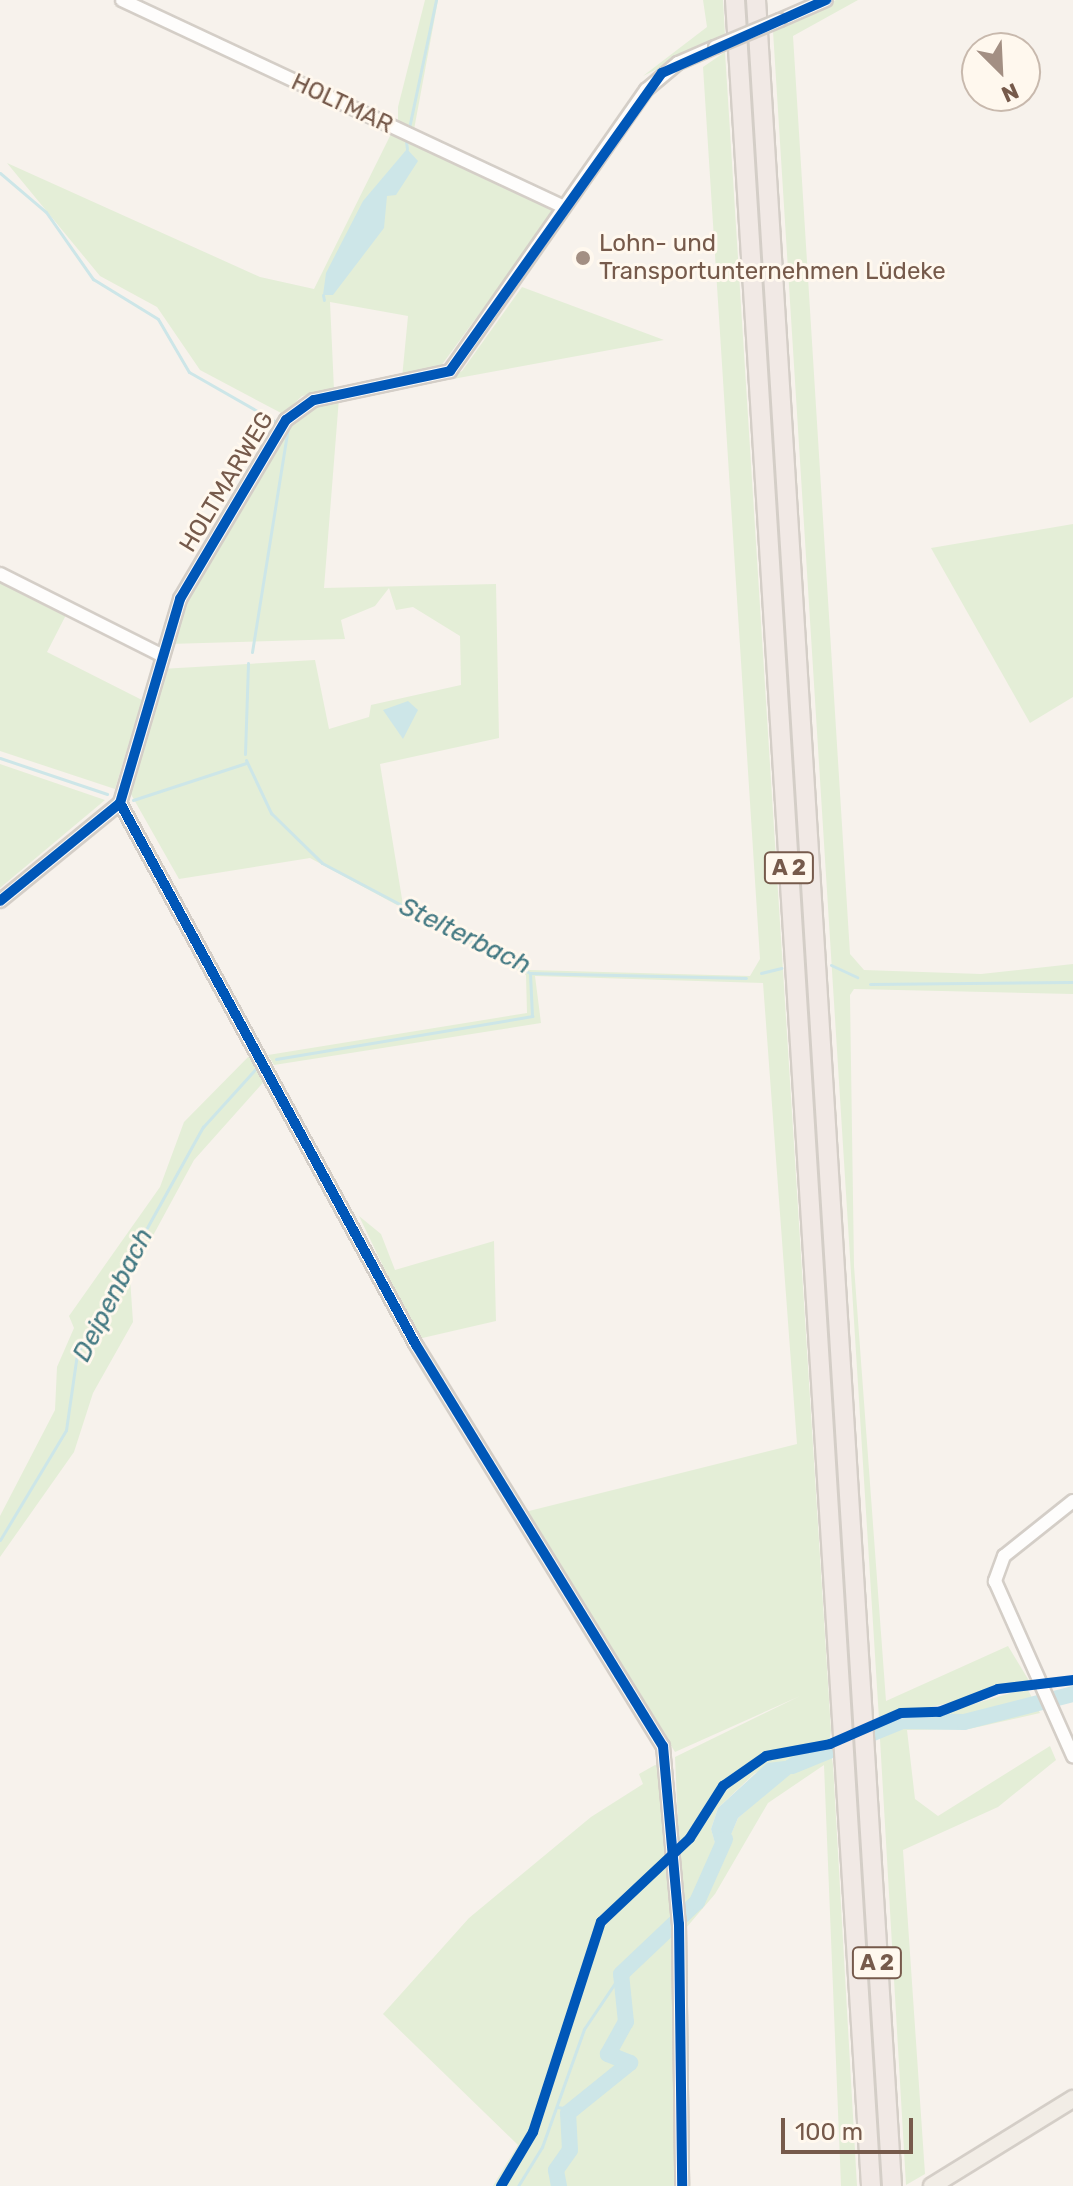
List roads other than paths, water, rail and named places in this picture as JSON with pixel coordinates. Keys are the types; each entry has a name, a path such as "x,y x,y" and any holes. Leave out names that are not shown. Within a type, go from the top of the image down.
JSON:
{"highway":[{"name":"A 2","path":"735,0 871,2186"},
{"name":"A 2","path":"756,0 892,2186"}],"main road":[{"path":"932,2186 1073,2099"}],"street":[{"name":"HOLTMAR","path":"122,0 564,207"},
{"name":"HOLTMARWEG","path":"120,803 159,654 180,599 286,420 314,400 450,371 646,90 678,63 826,0"},
{"path":"0,574 159,654"},
{"path":"0,901 120,803 416,1345 663,1746 678,1919 682,2186"},
{"path":"1073,1501 1004,1556 995,1576 1073,1756"}],"water":[{"path":"407,149 418,161 396,195 387,196 384,228 333,295 323,295 326,273 363,201"},
{"path":"408,701 418,710 403,739 383,710"},
{"path":"810,1758 738,1818 720,1861 711,1829 718,1808 767,1763"}],"waterway":[{"path":"409,128 436,0"},
{"path":"406,141 407,149"},
{"name":"Stelterbach","path":"0,173 46,212 93,279 158,319 189,372 278,423"},
{"path":"323,295 324,300"},
{"name":"Stelterbach","path":"252,652 288,428"},
{"name":"Stelterbach","path":"245,754 248,663"},
{"path":"0,758 107,794"},
{"name":"Stelterbach","path":"246,760 271,813 322,863 530,973 746,978"},
{"path":"133,800 246,763"},
{"name":"Stelterbach","path":"831,965 857,977"},
{"name":"Stelterbach","path":"761,973 781,968"},
{"name":"Deipenbach","path":"276,1059 532,1016 530,973"},
{"name":"Stelterbach","path":"870,984 1073,982"},
{"name":"Deipenbach","path":"0,1540 66,1430 77,1354 203,1127 259,1065"},
{"path":"792,1766 902,1721 964,1722 1073,1694"},
{"path":"559,2186 556,2170 570,2150 568,2113 630,2063 608,2054 626,2022 621,1974 697,1902 725,1839"},
{"path":"518,2186 542,2147 584,2029 621,1974"},
{"path":"557,2107 571,2109"}],"place":[{"name":"Lohn- und Transportunternehmen Lüdeke","path":"583,258"}]}
